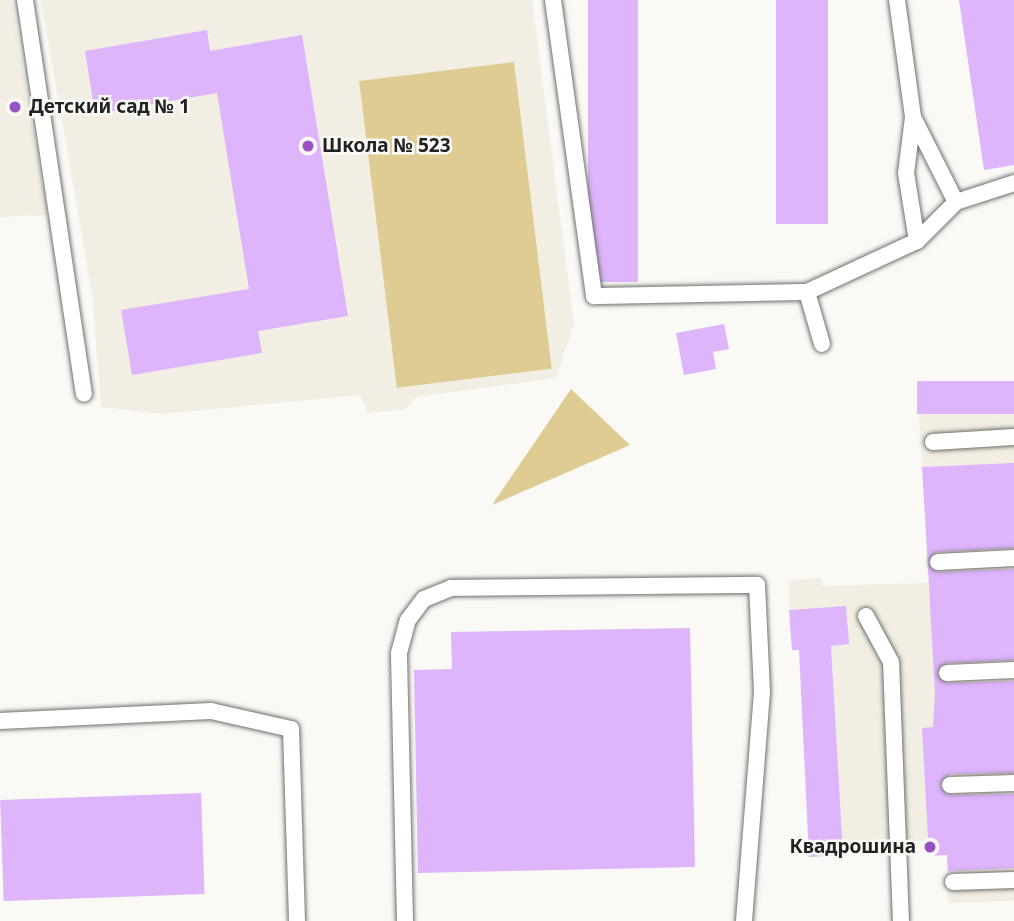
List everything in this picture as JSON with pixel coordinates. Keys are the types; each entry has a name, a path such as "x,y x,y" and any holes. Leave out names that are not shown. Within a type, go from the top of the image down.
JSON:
{"lane":[{"path":"25,0 84,394"},
{"path":"553,0 594,296 807,292 917,241 956,202 1014,183"},
{"path":"897,0 913,117 906,173 917,241"},
{"path":"913,117 956,202"},
{"path":"807,292 822,344"},
{"path":"933,442 1014,437"},
{"path":"938,562 1014,558"},
{"path":"405,921 399,653 408,620 424,599 451,588 757,585 762,692 752,877 744,921"},
{"path":"866,616 891,662 901,921"},
{"path":"947,673 1014,670"},
{"path":"0,721 211,711 291,729 297,921"},
{"path":"950,785 1014,783"},
{"path":"953,882 1014,880"}],"shaded area":[{"name":"Детский сад № 1","path":"0,0 12,0 47,215 0,217"},
{"name":"Школа № 523","path":"41,0 532,0 574,324 556,378 416,397 406,409 368,413 360,395 162,414 101,407 92,293"},
{"path":"514,62 552,369 397,388 359,81"},
{"path":"1014,381 1014,901 948,903 946,837 809,857 800,650 792,650 788,580 821,578 823,586 929,583 917,386"},
{"path":"571,389 630,445 492,505"}],"building":[{"path":"588,0 638,0 638,282 588,282"},
{"path":"776,0 828,0 828,224 776,224"},
{"path":"959,0 1014,0 1014,165 984,170"},
{"path":"207,30 210,51 302,35 348,316 258,331 262,353 132,375 121,310 249,289 217,93 95,114 85,51"},
{"path":"724,324 729,349 713,352 716,369 684,375 676,333"},
{"path":"917,381 1014,381 1014,414 917,414"},
{"path":"1014,463 1014,548 937,552 928,562 938,572 1014,569 1014,660 947,663 937,673 947,683 1014,681 1014,773 950,774 940,785 950,795 1014,794 1014,868 948,871 947,855 929,856 922,728 933,727 935,694 922,467"},
{"path":"846,606 849,644 831,646 843,855 809,857 799,650 792,650 789,610"},
{"path":"690,628 695,867 418,873 414,670 452,669 451,632"},
{"path":"201,793 205,894 4,901 0,800"}],"place":[{"name":"Детский сад № 1","path":"15,107"},
{"name":"Школа № 523","path":"308,146"},
{"name":"Квадрошина","path":"930,847"}]}
